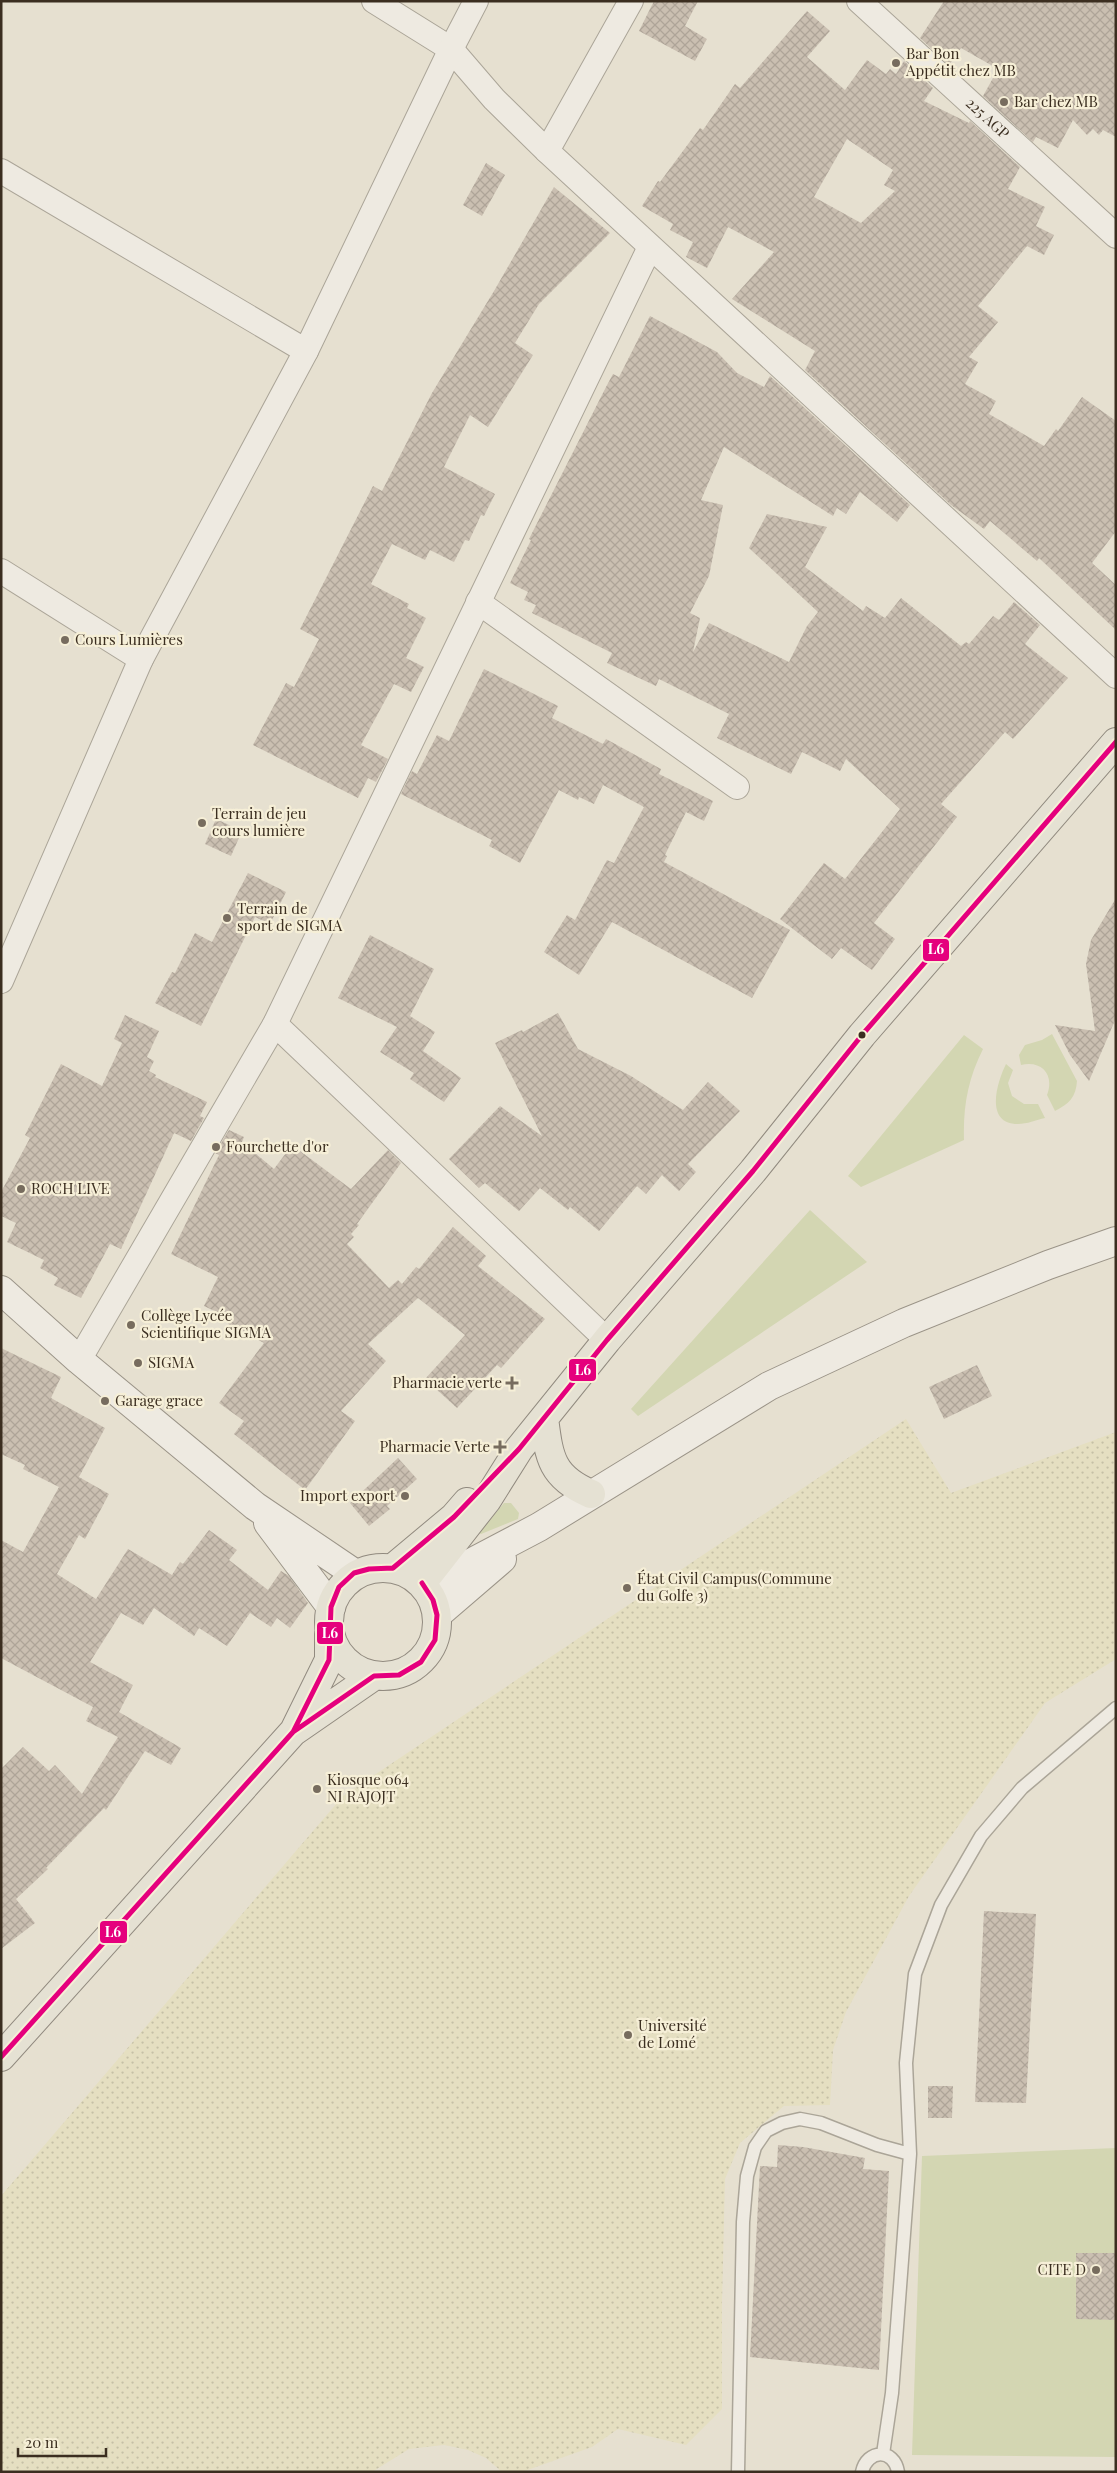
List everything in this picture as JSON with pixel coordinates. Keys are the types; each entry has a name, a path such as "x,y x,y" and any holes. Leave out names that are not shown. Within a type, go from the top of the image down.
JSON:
{"main road":[{"path":"393,1568 454,1517 519,1449 607,1340 753,1171 862,1035 1116,742"},
{"path":"544,1418 548,1454 557,1471 576,1488 591,1494"},
{"path":"423,1585 487,1500 519,1449"},
{"path":"293,1732 330,1660 329,1634 331,1607 339,1587 354,1573 369,1568 393,1568 409,1574 423,1585 433,1600 437,1615 435,1640 421,1662 399,1675 374,1676 361,1673 340,1657 329,1634"},
{"path":"1,2057 293,1732 374,1676"}],"street":[{"path":"374,1 451,49 494,99 547,150 1116,676"},
{"path":"1,981 141,659 306,350 476,1"},
{"path":"547,150 631,1"},
{"name":"225 AGP","path":"858,1 1116,236"},
{"path":"1,172 306,350"},
{"path":"79,1360 275,1024 650,247"},
{"path":"1,571 141,659"},
{"path":"478,602 737,787"},
{"path":"275,1024 607,1340"},
{"path":"423,1585 539,1527 769,1386 912,1320 1048,1265 1116,1241"},
{"path":"1,1290 79,1360 255,1506 354,1573"},
{"path":"255,1506 331,1607"},
{"path":"437,1615 539,1527"}],"lane":[{"path":"883,2454 892,2393 910,2154 906,2063 915,1974 941,1905 982,1836 1022,1788 1116,1708"},
{"path":"738,2472 743,2222 747,2176 755,2147 766,2131 782,2122 800,2119 821,2123 877,2145 910,2154"},
{"path":"862,2472 868,2458 875,2454 891,2457 902,2471"}],"shaded area":[{"name":"Université de Lomé","path":"906,1419 951,1493 1116,1432 1116,1659 1045,1703 909,1896 846,2012 833,2050 830,2105 784,2106 740,2143 725,2179 722,2409 686,2445 618,2429 592,2447 522,2472 502,2472 486,2458 468,2450 444,2445 409,2449 372,2472 1,2472 1,2196 343,1796"}],"green space":[{"path":"1052,1034 1077,1081 1071,1099 1055,1111 1047,1095 1049,1087 1048,1075 1044,1070 1035,1065 1021,1065 1019,1055 1025,1045 1042,1040"},
{"path":"964,1035 983,1049 967,1093 964,1116 964,1140 861,1187 848,1176"},
{"path":"1006,1064 1013,1070 1008,1083 1012,1096 1024,1104 1038,1104 1045,1118 1018,1124 1007,1122 1001,1117 997,1110 996,1101 999,1081"},
{"path":"810,1210 867,1262 638,1416 631,1409"},
{"path":"504,1503 511,1503 519,1513 518,1519 481,1534 479,1533"},
{"path":"1116,2148 1116,2457 912,2455 922,2156"}],"building":[{"path":"654,1 698,1 685,26 707,39 695,61 639,31"},
{"path":"944,1 1116,1 1116,137 1103,130 1099,135 1093,129 1087,135 1073,120 1058,148 1036,137 1033,142 983,96 998,69 961,48 949,65 920,38"},
{"path":"807,11 830,31 807,57 845,90 867,60 886,74 890,69 896,74 904,61 933,88 924,101 969,123 970,121 1020,167 1008,189 1045,207 1036,226 1054,235 1044,255 1027,246 978,306 998,322 969,357 978,362 965,384 996,401 989,414 1044,446 1056,429 1058,431 1082,397 1116,421 1116,531 1092,563 1116,585 1116,630 1039,558 1037,561 990,521 984,529 951,505 805,370 815,351 732,299 774,252 728,227 707,268 686,257 693,242 670,230 673,224 642,206 658,181 660,182 700,128 703,130 735,84 740,88","holes":["847,139 893,170 884,185 895,191 861,223 814,197"]},
{"path":"486,163 505,175 482,216 463,205"},
{"path":"554,187 610,233 539,304 515,343 533,355 488,427 470,415 444,467 495,494 484,516 481,515 469,541 465,540 454,562 430,550 425,560 392,544 371,584 409,604 407,608 426,618 406,658 424,667 411,692 394,684 361,745 388,759 376,782 368,778 358,798 253,745 286,683 294,687 319,639 300,629 373,486 382,491 432,393"},
{"path":"650,316 717,352 737,373 764,387 770,376 910,505 897,522 860,492 846,514 837,508 833,516 724,447 701,500 723,505 709,576 690,613 700,618 693,652 709,623 789,662 807,626 818,612 749,548 767,514 827,527 805,567 863,611 866,606 885,618 901,598 961,646 966,642 969,644 993,616 999,620 1014,602 1040,625 1025,644 1068,678 1013,739 1005,732 941,804 957,817 874,923 895,939 872,970 841,948 832,959 780,919 824,863 845,879 900,809 846,759 840,771 802,752 791,774 717,738 729,714 659,679 656,686 607,663 612,653 532,613 536,605 524,600 528,592 510,583 531,540 529,539 606,387 613,374 619,377"},
{"path":"484,669 558,706 552,718 603,744 606,739 661,769 659,774 713,801 704,821 686,812 665,855 667,856 664,862 790,930 752,998 612,922 579,975 544,952 567,915 575,920 607,860 614,863 644,807 603,785 594,804 579,797 578,800 559,790 520,863 489,846 492,840 401,794 412,771 417,774 437,735 449,741"},
{"path":"216,819 242,831 231,856 205,844"},
{"path":"248,873 286,892 270,924 255,917 201,1026 155,1003 172,972 175,973 195,933 212,942"},
{"path":"1116,898 1116,1018 1089,1081 1070,1055 1055,1025 1095,1031 1086,964 1091,940"},
{"path":"370,935 434,969 410,1016 435,1032 423,1051 461,1078 444,1102 410,1079 414,1073 380,1052 397,1027 338,998"},
{"path":"558,1013 578,1049 631,1076 683,1110 708,1082 740,1111 688,1164 696,1172 679,1191 662,1175 646,1194 637,1186 599,1231 570,1207 568,1210 540,1188 519,1211 485,1183 479,1188 449,1159 500,1106 542,1136 495,1043 522,1030 523,1032"},
{"path":"125,1015 159,1031 147,1057 154,1061 149,1071 156,1075 155,1077 207,1102 200,1116 204,1118 191,1141 174,1133 121,1249 110,1244 81,1298 54,1285 58,1278 40,1268 44,1260 7,1242 16,1223 1,1216 1,1192 30,1138 25,1135 61,1064 102,1086 122,1043 114,1039"},
{"path":"229,1130 244,1137 242,1142 274,1169 292,1145 351,1189 388,1150 401,1163 357,1224 359,1225 351,1234 354,1237 347,1244 389,1288 398,1280 402,1284 416,1267 419,1269 453,1227 486,1256 478,1266 545,1319 501,1368 497,1365 457,1408 425,1379 465,1335 418,1298 368,1344 386,1361 341,1411 355,1421 305,1490 234,1434 244,1421 219,1403 264,1343 228,1324 231,1319 204,1306 218,1277 171,1254 219,1155 215,1153"},
{"path":"1,1348 61,1377 51,1398 105,1428 79,1477 109,1494 85,1539 79,1535 57,1574 96,1599 128,1549 172,1575 180,1562 183,1564 209,1530 237,1550 229,1560 268,1590 281,1571 289,1576 308,1603 290,1628 277,1618 271,1627 250,1613 227,1646 199,1628 194,1636 154,1608 143,1625 121,1613 90,1662 133,1685 119,1712 181,1748 171,1765 145,1751 106,1810 104,1808 46,1868 48,1869 16,1899 35,1923 1,1949 1,1769 23,1747 49,1771 55,1765 82,1794 118,1737 86,1721 93,1707 1,1658 1,1540 23,1552 59,1487 23,1469 25,1465 1,1454"},
{"path":"977,1365 992,1396 944,1419 929,1387"},
{"path":"398,1458 417,1479 387,1506 390,1509 369,1526 350,1503"},
{"path":"984,1911 1036,1914 1026,2103 975,2102"},
{"path":"928,2086 953,2086 952,2118 928,2118"},
{"path":"778,2145 803,2147 865,2158 863,2169 889,2171 879,2370 750,2357 760,2166 777,2167"},
{"name":"CITE D","path":"1076,2253 1116,2253 1116,2320 1076,2319"}],"transit line":[{"name":"L6","path":"393,1568 454,1517 519,1449 607,1340 753,1171 862,1035 1116,742"},
{"name":"L6","path":"293,1732 329,1660 331,1607 339,1587 354,1573 369,1569 393,1568"},
{"name":"L6","path":"1,2057 293,1732 374,1676 399,1675 421,1662 435,1640 437,1615 433,1600 422,1583"}],"place":[{"name":"Bar Bon Appétit chez MB","path":"896,63"},
{"name":"Bar chez MB","path":"1004,102"},
{"name":"Cours Lumières","path":"65,640"},
{"name":"Terrain de jeu cours lumière","path":"202,823"},
{"name":"Terrain de sport de SIGMA","path":"227,918"},
{"name":"Fourchette d'or","path":"216,1147"},
{"name":"ROCH LIVE","path":"21,1189"},
{"name":"Collège Lycée Scientifique SIGMA","path":"131,1325"},
{"name":"SIGMA","path":"138,1363"},
{"name":"Pharmacie verte","path":"512,1383"},
{"name":"Garage grace","path":"105,1401"},
{"name":"Pharmacie Verte","path":"500,1447"},
{"name":"Import export","path":"405,1496"},
{"name":"État Civil Campus(Commune du Golfe 3)","path":"627,1588"},
{"name":"Kiosque 064 NI RAJOJT","path":"317,1789"},
{"name":"Université de Lomé","path":"628,2035"},
{"name":"CITE D","path":"1096,2270"}]}
